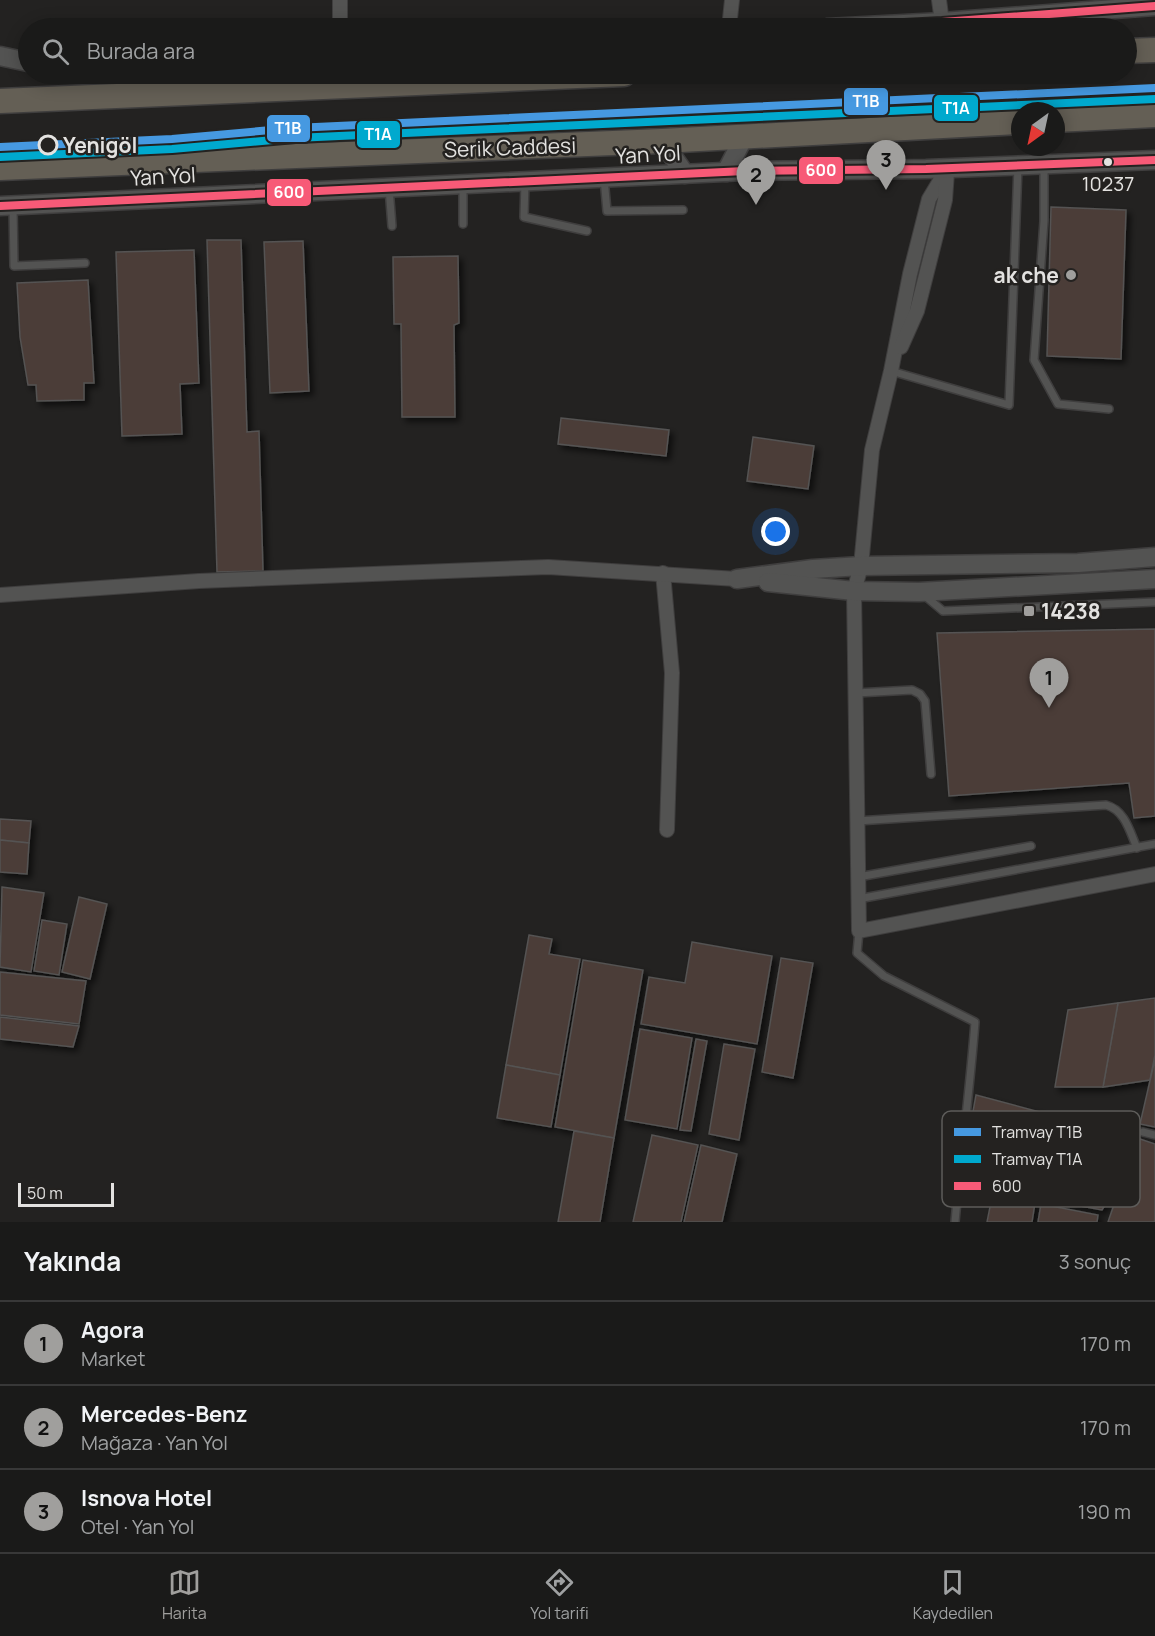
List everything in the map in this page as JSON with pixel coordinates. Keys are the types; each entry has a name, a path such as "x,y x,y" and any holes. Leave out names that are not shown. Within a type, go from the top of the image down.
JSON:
{"highway":[{"path":"1137,51 1155,50"},
{"path":"0,101 393,84"},
{"path":"1065,120 1155,115"},
{"name":"Serik Caddesi","path":"0,168 662,141 1011,122"}],"street":[{"path":"340,0 340,18"},
{"path":"730,18 732,0"},
{"path":"939,0 941,18"},
{"path":"995,18 1155,6"},
{"path":"0,56 18,60"},
{"path":"726,172 744,137"},
{"path":"662,141 685,174"},
{"name":"Yan Yol","path":"6,206 726,172 947,169 1155,160"},
{"path":"947,169 929,199 910,274 891,371 872,450 861,566 854,591 859,931 1155,874"},
{"path":"737,579 813,569 861,566 1078,563 1155,557"},
{"path":"0,595 199,581 548,567 663,573 854,591 919,592 1155,579"},
{"path":"663,573 672,673 666,830"}],"lane":[{"path":"1044,165 1044,221 1034,360 1058,404 1109,409"},
{"path":"891,371 1010,405 1018,166"},
{"path":"604,178 607,211 683,210"},
{"path":"525,182 524,217 587,231"},
{"path":"463,185 463,224"},
{"path":"389,188 392,226"},
{"path":"6,206 14,266 85,263"},
{"path":"919,592 943,611 1155,602"},
{"path":"856,693 907,690 920,694 926,702 931,774"},
{"path":"857,821 1106,805 1115,808 1122,815 1137,848"},
{"path":"858,899 1155,844"},
{"path":"858,877 1031,846"},
{"path":"859,931 857,953 884,976 975,1022 967,1111"},
{"path":"1143,1132 1155,1135"},
{"path":"955,1222 956,1207"}],"building":[{"path":"1051,207 1126,210 1121,359 1047,356"},
{"path":"207,240 241,240 247,432 259,431 263,571 217,572"},
{"path":"303,241 309,391 270,393 264,242"},
{"path":"194,250 199,383 180,384 182,434 122,436 116,252"},
{"path":"458,256 459,323 454,325 455,417 402,417 401,324 394,324 393,257"},
{"path":"88,280 94,383 84,383 84,400 37,401 36,385 28,385 20,337 17,283"},
{"path":"561,418 669,430 666,456 558,444"},
{"path":"753,437 814,446 808,489 747,481"},
{"path":"1155,629 1155,816 1134,818 1129,783 949,796 937,633"},
{"path":"0,819 31,821 29,843 0,840"},
{"path":"0,840 29,843 27,874 0,872"},
{"path":"2,887 44,893 31,972 0,967"},
{"path":"79,897 107,904 90,979 62,972"},
{"path":"42,920 67,924 59,975 34,971"},
{"path":"529,935 552,939 549,954 580,959 560,1075 506,1065"},
{"path":"692,942 772,956 757,1044 641,1024 649,977 685,983"},
{"path":"781,958 813,963 793,1078 762,1072"},
{"path":"583,960 643,970 614,1138 555,1127"},
{"path":"0,972 86,981 79,1024 0,1015"},
{"path":"1155,998 1155,1055 1150,1080 1103,1087 1118,1003"},
{"path":"1118,1003 1103,1087 1055,1087 1068,1010"},
{"path":"0,1017 79,1026 73,1047 0,1039"},
{"path":"640,1029 692,1038 677,1129 625,1120"},
{"path":"696,1039 707,1041 691,1131 680,1130"},
{"path":"724,1044 755,1049 739,1140 709,1134"},
{"path":"1155,1059 1155,1127 1140,1124"},
{"path":"506,1065 560,1075 551,1127 497,1118"},
{"path":"976,1095 1036,1111 973,1111"},
{"path":"574,1131 614,1138 600,1222 558,1222"},
{"path":"652,1135 698,1145 681,1222 633,1222"},
{"path":"1140,1139 1155,1144 1155,1222 1108,1222 1113,1207 1140,1207"},
{"path":"701,1145 737,1154 722,1222 684,1222"},
{"path":"990,1207 1034,1207 1032,1222 987,1222"},
{"path":"1040,1207 1057,1207 1098,1215 1097,1222 1038,1222"},
{"path":"1086,1207 1104,1207 1102,1210"}],"tram line":[{"name":"T1B","path":"0,147 172,139 294,128 1155,88"},
{"name":"T1A","path":"0,157 172,149 295,138 1155,99"}],"transit line":[{"name":"600","path":"995,18 1155,6"},
{"name":"600","path":"0,206 745,171 926,169 1155,160"}],"place":[{"name":"Yenigöl","path":"48,145"},
{"name":"10237","path":"1108,162"},
{"name":"Isnova Hotel","path":"886,190"},
{"name":"Mercedes-Benz","path":"756,205"},
{"name":"ak che","path":"1071,275"},
{"name":"14238","path":"1029,611"},
{"name":"Agora","path":"1049,708"}]}
